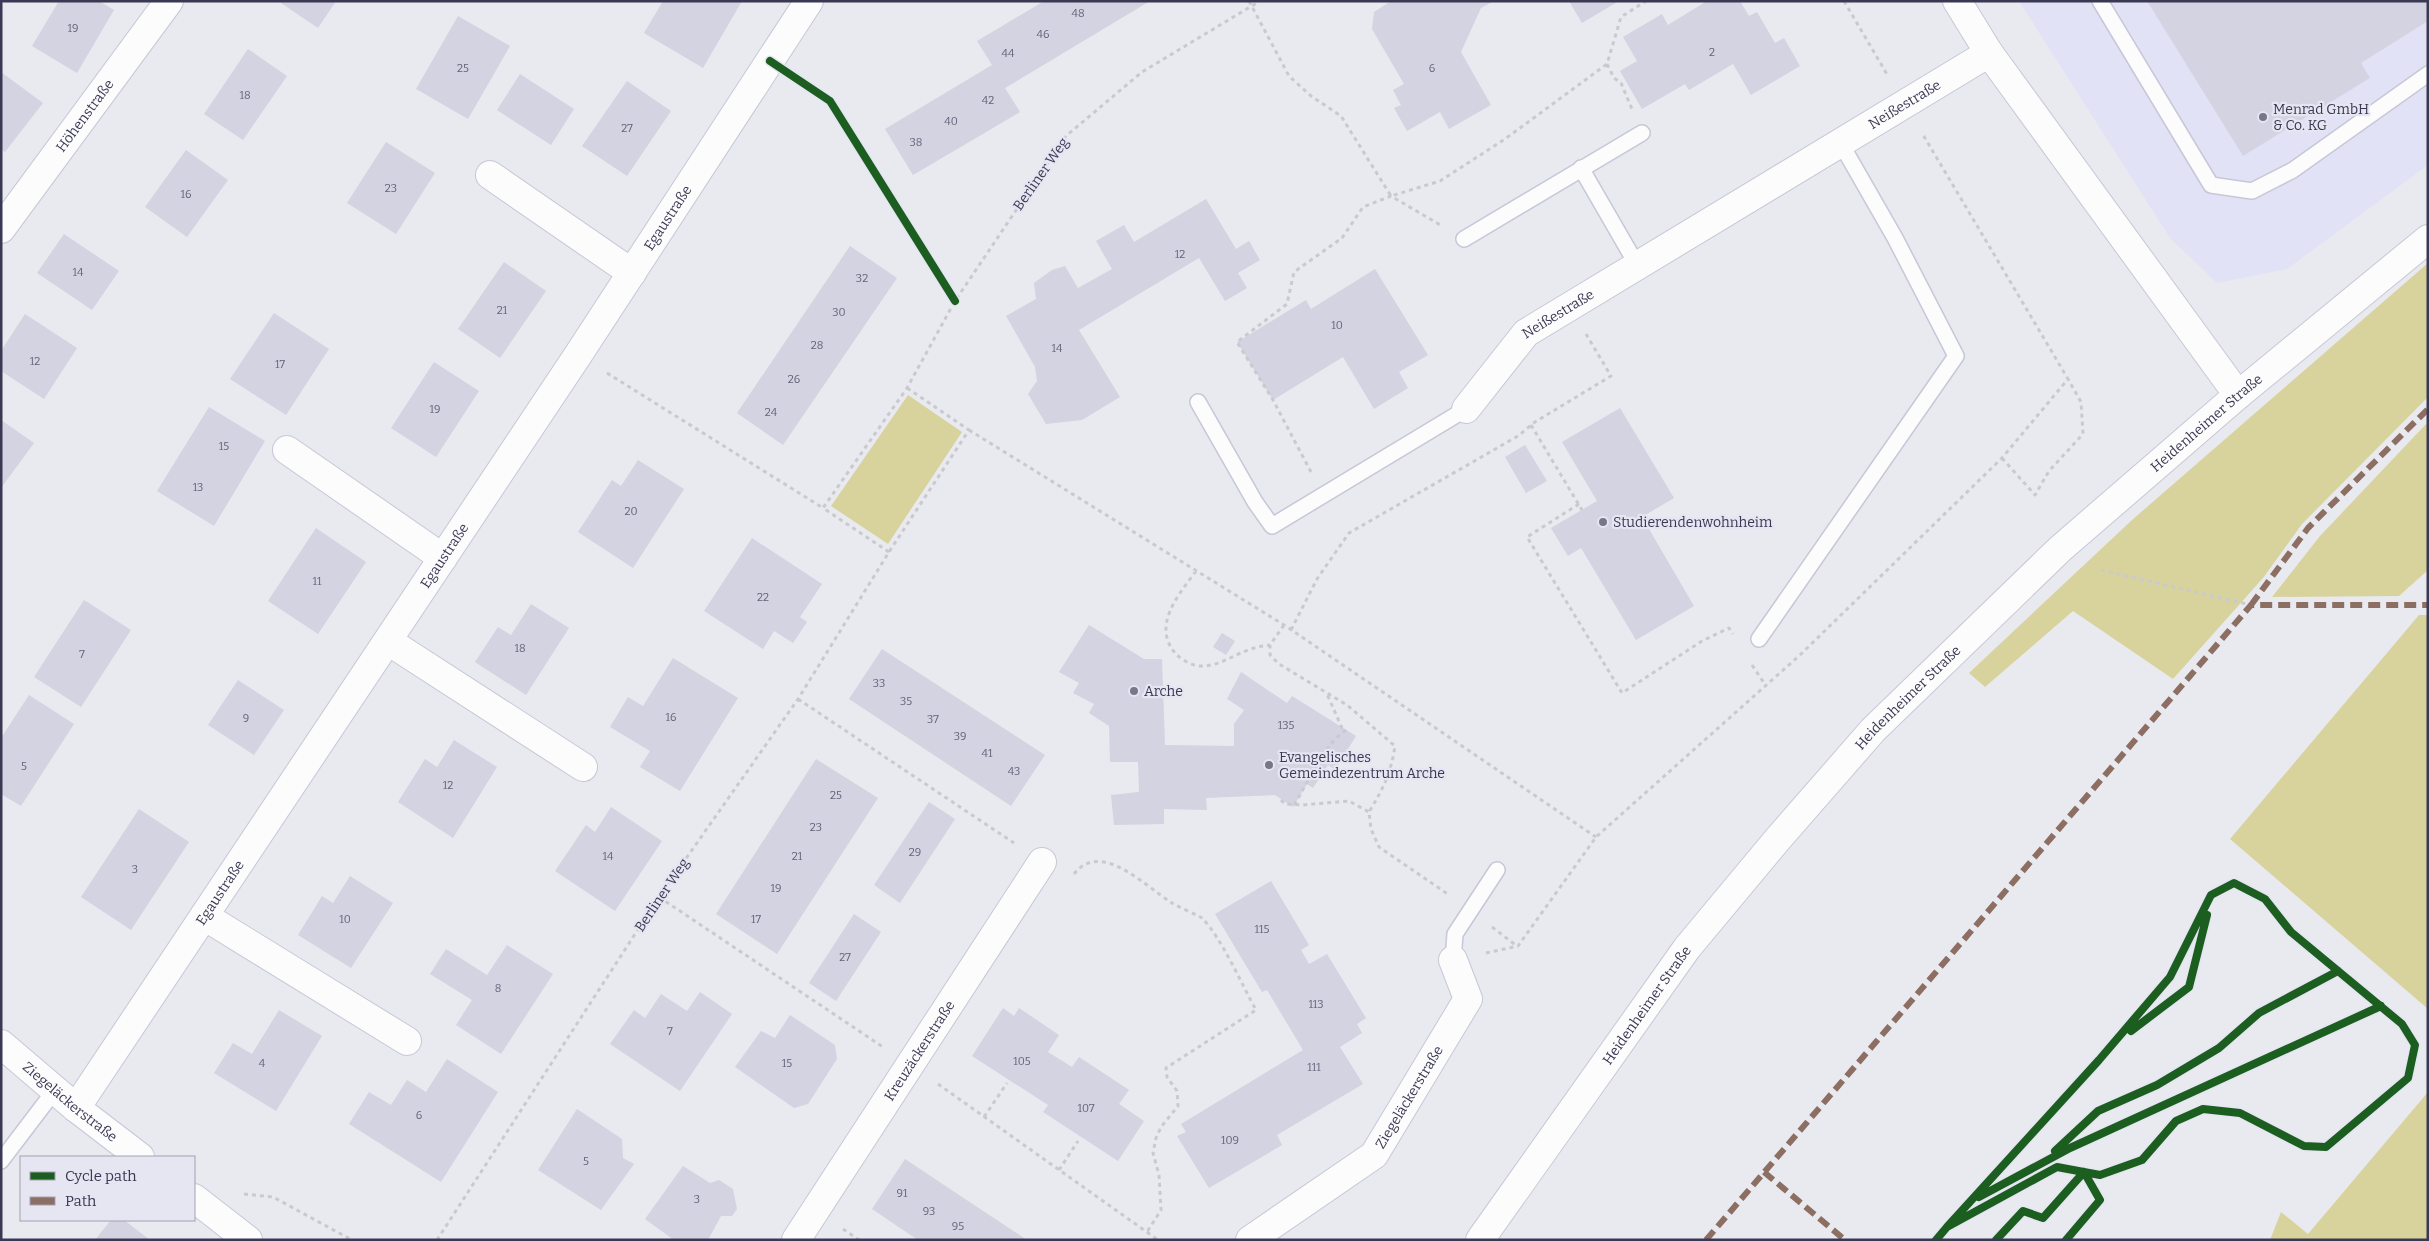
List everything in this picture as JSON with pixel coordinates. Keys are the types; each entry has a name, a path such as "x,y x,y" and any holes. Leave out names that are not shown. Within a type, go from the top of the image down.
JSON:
{"street":[{"name":"Höhenstraße","path":"1,229 168,1"},
{"name":"Egaustraße","path":"76,1108 578,355 809,1"},
{"path":"1957,1 1989,52 2238,395"},
{"name":"Neißestraße","path":"1466,409 1526,334 1569,305 1989,52"},
{"path":"490,174 632,273"},
{"name":"Heidenheimer Straße","path":"1480,1240 1687,948 1777,840 1873,730 2060,549 2238,395 2428,239"},
{"path":"287,450 443,558"},
{"path":"388,641 583,767"},
{"name":"Kreuzäckerstraße","path":"796,1240 1042,862"},
{"path":"204,916 407,1041"},
{"name":"Ziegeläckerstraße","path":"1250,1240 1374,1155 1468,999 1453,960"},
{"name":"Ziegeläckerstraße","path":"1,1044 76,1108 139,1156"},
{"path":"195,1199 248,1240"}],"lane":[{"path":"2100,1 2211,185 2252,191 2285,174 2428,74"},
{"path":"1464,239 1642,133"},
{"path":"1759,639 1956,356 1896,238 1840,142"},
{"path":"1581,168 1637,265"},
{"name":"Neißestraße","path":"1198,402 1255,502 1272,526 1466,409"},
{"path":"1453,960 1455,934 1497,870"},
{"path":"1,1161 55,1090"}],"path":[{"path":"1249,1 1289,76 1311,96 1341,116 1391,196 1464,239"},
{"path":"1323,495 1273,400 1237,342 1287,304 1294,272 1342,238 1363,207 1391,196 1440,182 1505,139 1607,64 1621,17 1646,1"},
{"path":"1607,64 1614,78 1621,83 1642,133"},
{"path":"1291,630 1317,579 1350,533 1510,440 1611,376 1569,305"},
{"path":"578,355 823,508 888,552"},
{"path":"2002,458 2035,495 2048,471 2083,434 2081,402 2068,378"},
{"path":"907,388 969,430 1284,625 1596,837"},
{"path":"1531,426 1582,510"},
{"path":"1579,504 1527,537 1622,693 1702,641 1729,628 1738,642"},
{"path":"2101,570 2251,605"},
{"path":"1196,571 1170,607 1165,634 1169,647 1182,660 1203,666 1224,661 1251,648 1270,645"},
{"path":"1284,625 1270,645 1270,655 1279,664 1347,705 1395,746 1392,769 1381,793 1369,812 1371,829 1379,847 1436,886"},
{"path":"1751,662 1766,686"},
{"path":"1294,805 1320,758 1333,740 1346,730 1342,728 1326,692"},
{"path":"798,699 1042,862"},
{"path":"1281,800 1285,804 1294,805 1349,801 1369,812"},
{"path":"1072,876 1078,868 1091,861 1114,863 1190,914 1200,916 1211,928 1256,1010 1166,1068 1167,1077 1177,1091 1178,1106 1161,1127 1156,1138 1153,1154 1159,1176 1161,1210 1147,1232"},
{"path":"984,1117 1007,1083"},
{"path":"1059,1170 1078,1141"},
{"path":"243,1194 273,1197 352,1240"}],"shaded area":[{"path":"2019,1 2428,1 2428,165 2287,269 2217,283 2170,238"},
{"path":"2428,263 2428,397 2302,524 2263,578 2173,679 2073,611 1985,687 1969,673 2132,520"},
{"path":"908,395 962,432 888,544 831,506"},
{"path":"2428,422 2428,570 2399,596 2272,597 2320,536"},
{"path":"2419,615 2428,615 2428,1009 2230,839"},
{"path":"2428,1092 2428,1240 2270,1240 2281,1212 2308,1234"}],"building":[{"path":"59,1 99,1 114,10 77,73 32,46"},
{"path":"278,1 336,1 318,28"},
{"path":"663,1 742,1 703,68 644,33"},
{"path":"1044,1 1150,1 1005,88 1020,112 913,175 885,129 992,65 977,41"},
{"path":"1391,1 1494,1 1481,8 1461,52 1491,105 1449,129 1440,112 1407,131 1394,108 1401,105 1393,90 1404,84 1372,29 1374,12"},
{"path":"1569,1 1619,1 1582,23"},
{"path":"1707,1 1740,1 1749,16 1757,12 1775,43 1784,38 1800,66 1751,95 1733,64 1689,90 1685,84 1642,109 1620,71 1637,61 1623,37 1662,14 1668,25"},
{"name":"Menrad GmbH & Co. KG","path":"2147,1 2428,1 2428,21 2361,63 2370,78 2243,156"},
{"path":"458,16 510,46 468,119 416,89"},
{"path":"248,49 287,76 243,140 204,114"},
{"path":"1,72 43,103 5,152 1,149"},
{"path":"520,74 574,109 551,145 497,110"},
{"path":"627,81 671,111 627,176 582,146"},
{"path":"386,142 435,173 396,234 347,203"},
{"path":"186,150 228,180 187,237 145,207"},
{"path":"1206,199 1236,249 1249,241 1260,260 1238,273 1247,288 1225,301 1199,258 1079,330 1120,397 1082,420 1046,424 1028,394 1037,381 1035,367 1006,316 1036,299 1034,283 1052,270 1065,266 1078,288 1112,269 1096,241 1124,225 1134,242"},
{"path":"64,234 119,271 92,310 37,273"},
{"path":"850,246 897,278 783,445 737,413"},
{"path":"504,262 546,291 500,358 458,329"},
{"path":"1375,269 1428,355 1399,372 1408,388 1374,409 1343,357 1273,400 1237,342 1306,300 1311,309"},
{"path":"274,313 329,349 286,415 230,379"},
{"path":"25,314 77,348 44,399 1,371 1,351"},
{"path":"434,362 479,391 436,457 391,428"},
{"path":"209,407 265,441 214,526 157,491"},
{"name":"Studierendenwohnheim","path":"1620,408 1674,498 1642,517 1694,606 1636,640 1581,548 1568,556 1551,528 1597,501 1562,442"},
{"path":"1,420 34,443 1,488"},
{"path":"1525,445 1547,481 1526,493 1505,457"},
{"path":"638,460 684,489 633,568 578,532 612,480 621,486"},
{"path":"316,528 366,562 318,634 268,601"},
{"path":"752,538 822,584 800,617 807,622 793,643 774,631 763,649 704,611"},
{"path":"84,600 131,630 81,707 34,677"},
{"path":"531,604 569,628 526,695 475,662 498,627 511,635"},
{"path":"1089,625 1144,659 1162,659 1165,745 1234,746 1234,724 1244,710 1227,699 1241,672 1287,703 1292,696 1356,736 1335,770 1328,765 1313,788 1307,784 1293,807 1275,795 1206,798 1207,810 1164,809 1164,824 1114,825 1111,795 1139,792 1138,762 1110,762 1109,726 1089,713 1094,704 1073,693 1079,683 1059,672"},
{"path":"1222,633 1235,641 1226,655 1213,647"},
{"path":"882,649 1045,755 1011,806 849,699"},
{"path":"673,658 738,698 680,791 640,767 650,751 610,727 628,697 643,706"},
{"path":"238,680 284,710 254,755 208,725"},
{"path":"29,695 74,724 21,806 1,794 1,738"},
{"path":"454,740 497,767 453,838 398,802 425,759 437,767"},
{"path":"816,759 878,798 777,954 716,914"},
{"path":"929,802 955,819 900,903 874,885"},
{"path":"611,807 662,841 615,911 555,871 586,825 595,832"},
{"path":"139,809 189,842 131,930 81,897"},
{"path":"350,876 393,903 351,968 298,935 322,896 333,903"},
{"path":"1271,881 1309,945 1301,950 1309,964 1327,954 1366,1018 1357,1024 1362,1033 1340,1047 1363,1084 1277,1135 1282,1145 1209,1188 1177,1136 1186,1132 1181,1124 1303,1050 1267,990 1262,992 1215,914"},
{"path":"854,914 881,932 836,1001 809,983"},
{"path":"507,945 553,974 501,1054 456,1025 472,1000 430,974 446,949 487,975"},
{"path":"700,992 732,1014 680,1091 610,1044 634,1010 645,1018 661,994 687,1011"},
{"path":"1003,1008 1014,1016 1019,1008 1059,1035 1048,1052 1072,1067 1079,1057 1129,1090 1119,1104 1144,1121 1118,1161 1043,1112 1048,1105 972,1056"},
{"path":"279,1010 322,1036 276,1111 214,1073 233,1043 252,1054"},
{"path":"790,1015 835,1045 837,1059 808,1104 794,1108 735,1067 761,1031 775,1038"},
{"path":"447,1059 498,1092 441,1182 349,1124 369,1092 391,1105 407,1080 426,1092"},
{"path":"577,1109 622,1139 623,1158 634,1164 601,1210 538,1170"},
{"path":"905,1159 1027,1240 918,1240 872,1209"},
{"path":"683,1166 710,1183 719,1180 733,1189 737,1209 732,1216 721,1216 708,1240 674,1240 645,1219"},
{"path":"110,1221 125,1221 150,1240 95,1240"}],"marked path":[{"path":"2251,605 2308,528 2428,409"},
{"path":"1706,1240 2251,605 2428,605"},
{"path":"1764,1172 1845,1240"}],"cycle path":[{"path":"770,61 830,101 955,301"},
{"path":"1936,1240 1947,1227 2099,1060 2170,977 2211,895 2234,883 2265,899 2291,932 2402,1024 2415,1045 2408,1078 2326,1147 2304,1146 2240,1113 2203,1109 2176,1121 2142,1160 2100,1175 2057,1167 1947,1227"},
{"path":"2131,1031 2189,987 2207,915"},
{"path":"2055,1151 2098,1111 2157,1085 2219,1048 2259,1013 2338,971"},
{"path":"1979,1197 2070,1148 2381,1006"},
{"path":"1996,1240 2023,1211 2043,1218 2084,1172 2100,1200 2066,1240"}],"place":[{"name":"Menrad GmbH & Co. KG","path":"2263,117"},
{"name":"Studierendenwohnheim","path":"1603,522"},
{"name":"Arche","path":"1134,691"},
{"name":"Evangelisches Gemeindezentrum Arche","path":"1269,765"}]}
